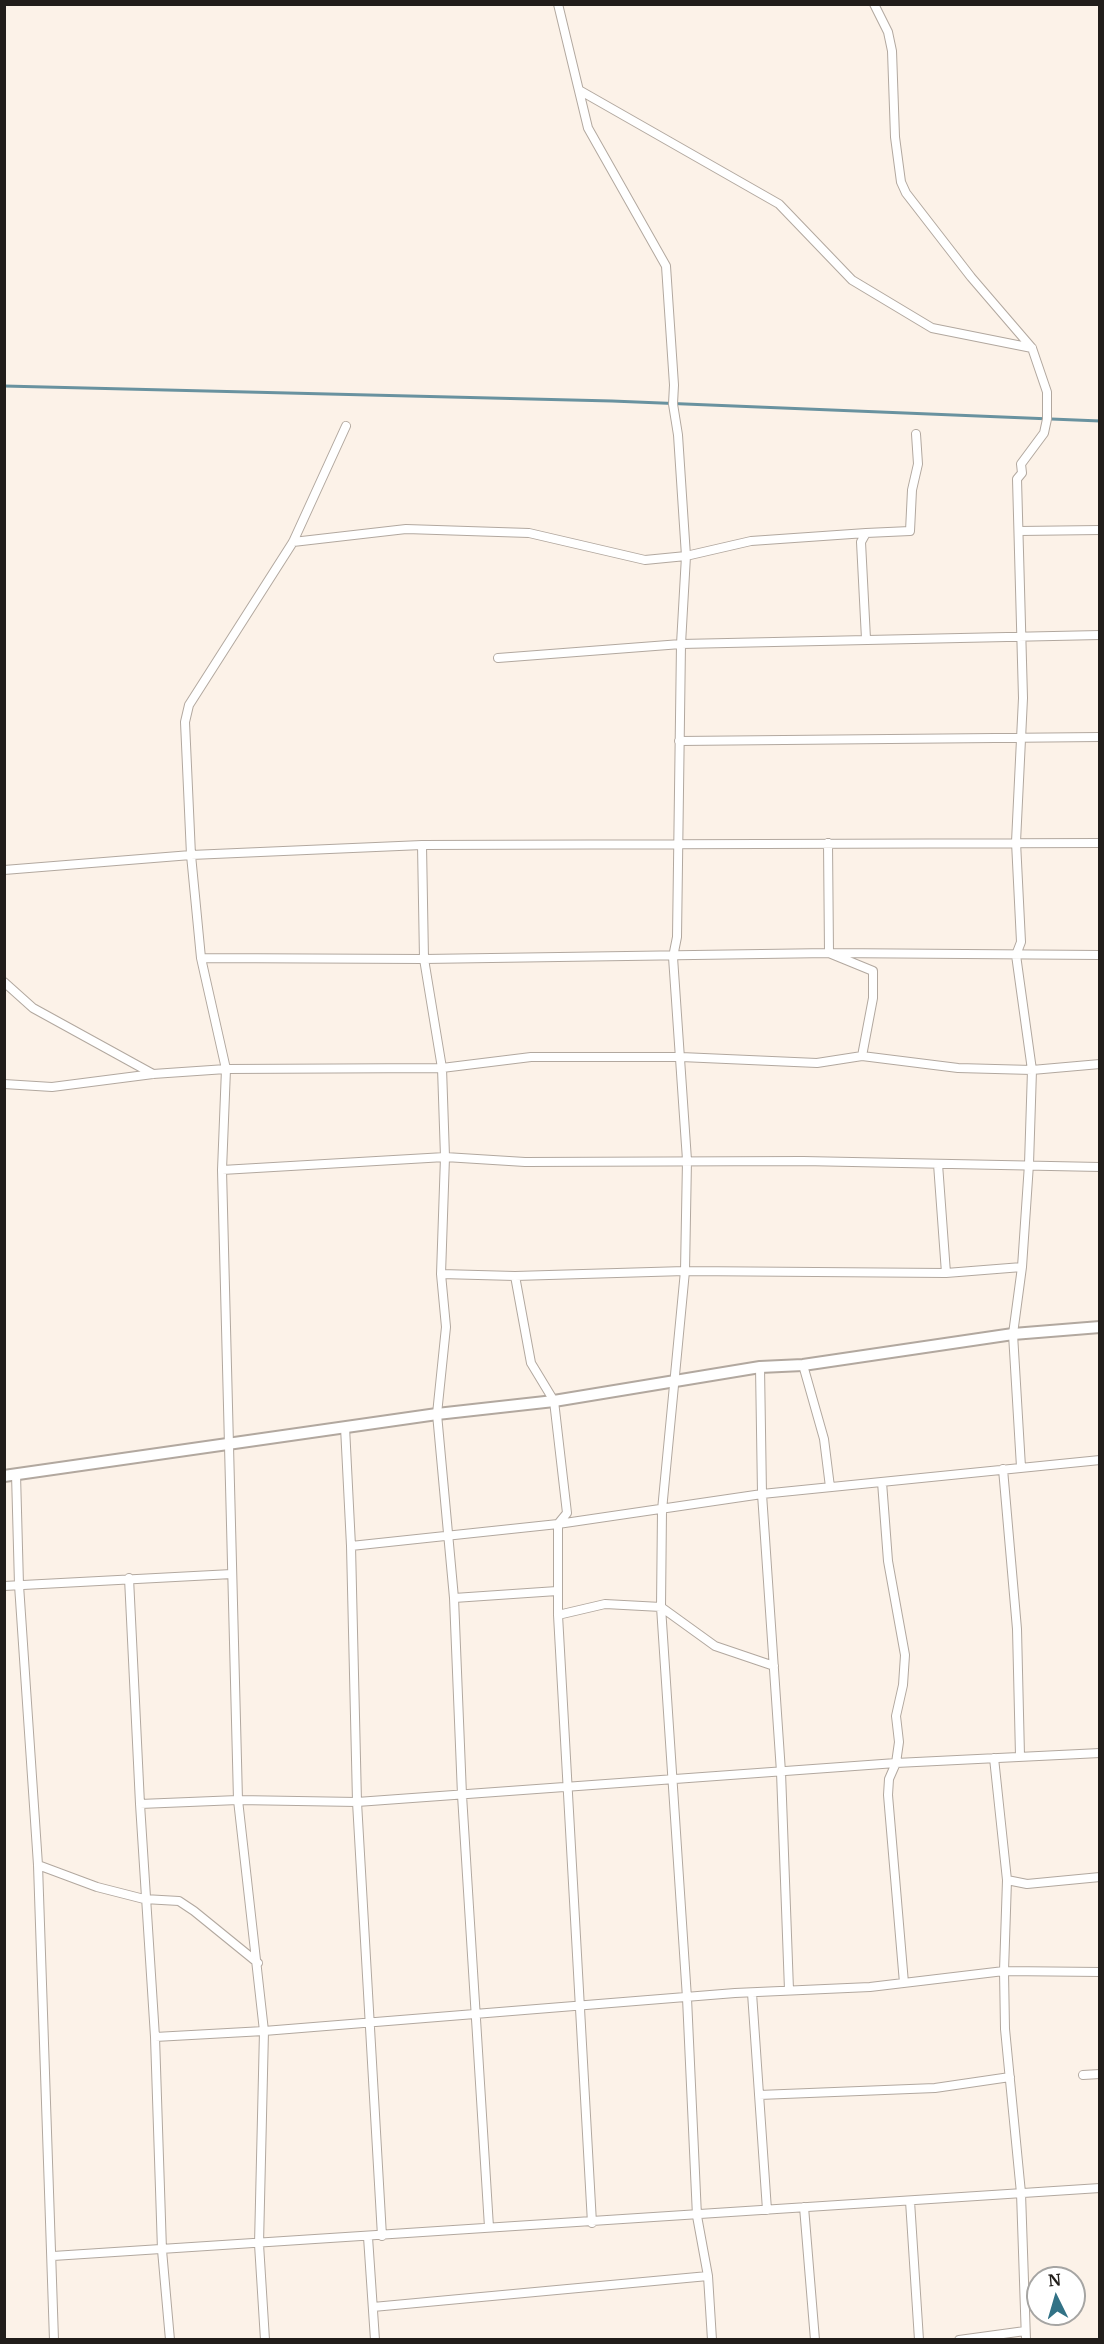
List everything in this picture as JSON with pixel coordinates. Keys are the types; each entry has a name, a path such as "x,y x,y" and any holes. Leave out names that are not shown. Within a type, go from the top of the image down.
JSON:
{"street":[{"path":"558,4 588,128 666,266 674,385 673,404 678,435 686,556 681,644 677,937 673,957 687,1160 685,1271 662,1510 661,1607 687,1998 697,2216 708,2276 712,2340"},
{"path":"874,4 888,32 892,51 895,137 903,187 971,277 1032,348 1047,392 1047,419 1044,433 1021,464 1022,473 1017,479 1023,698 1019,738 1016,842 1021,942 1016,955 1032,1070 1022,1267 1013,1334 1021,1467"},
{"path":"579,90 779,204 852,280 932,328 1032,348"},
{"path":"265,2340 259,2244 264,2031 238,1800 222,1170 226,1069 201,958 191,855 186,713 293,542 346,426"},
{"path":"293,542 406,529 529,533 645,560 686,556 751,541 910,531 912,490 918,464 916,434"},
{"path":"1019,531 1100,530"},
{"path":"866,533 861,542 866,639"},
{"path":"498,658 681,644 1100,635"},
{"path":"679,741 1100,737"},
{"path":"828,843 830,953"},
{"path":"4,870 191,855 422,845 1100,843"},
{"path":"422,845 424,959 442,1068 445,1156 441,1274 446,1327 437,1414 454,1598 462,1795 489,2227"},
{"path":"201,958 424,959 563,955 673,957 830,953 1100,955"},
{"path":"830,953 873,971 873,998 862,1056"},
{"path":"4,982 33,1008 153,1074"},
{"path":"4,1084 52,1087 153,1074 226,1069 442,1068 531,1057 681,1057 817,1063 862,1056 958,1068 1032,1070 1100,1064"},
{"path":"222,1170 445,1156 525,1162 687,1160 1100,1167"},
{"path":"938,1164 946,1273"},
{"path":"441,1274 514,1276 685,1271 946,1273 1022,1267"},
{"path":"514,1276 531,1363 554,1401 567,1513 558,1524 557,1591 592,2223"},
{"path":"54,2340 53,2256 38,1864 10,1475 437,1414 554,1401 760,1367 803,1365 1013,1334 1100,1326"},
{"path":"803,1365 824,1439 830,1487"},
{"path":"760,1367 762,1494 781,1772 789,1990"},
{"path":"345,1427 351,1546 357,1802 382,2236"},
{"path":"351,1546 558,1524 762,1494 1100,1460"},
{"path":"1003,1469 1017,1629 1020,1756"},
{"path":"882,1482 888,1561 905,1655 903,1685 896,1716 898,1742 896,1763 889,1779 888,1795 904,1983"},
{"path":"4,1586 232,1574"},
{"path":"129,1578 144,1899 155,2037 162,2250 170,2340"},
{"path":"454,1598 557,1591"},
{"path":"558,1615 605,1604 661,1607 715,1646 774,1666"},
{"path":"140,1804 238,1800 357,1802 896,1763 1100,1753"},
{"path":"959,2340 1026,2336 1021,2193 1005,2029 1007,1880 994,1758"},
{"path":"38,1864 97,1887 144,1899 179,1901 258,1963"},
{"path":"1007,1880 1027,1884 1100,1877"},
{"path":"155,2037 264,2031 904,1983 1004,1971 1100,1972"},
{"path":"752,1993 767,2210"},
{"path":"1083,2075 1100,2074"},
{"path":"759,2095 935,2088 1010,2077"},
{"path":"53,2256 368,2237 489,2227 592,2223 1100,2188"},
{"path":"910,2201 919,2340"},
{"path":"804,2207 815,2340"},
{"path":"368,2237 375,2340"},
{"path":"373,2307 708,2276"}],"waterway":[{"path":"4,386 612,401 1100,421"}]}
